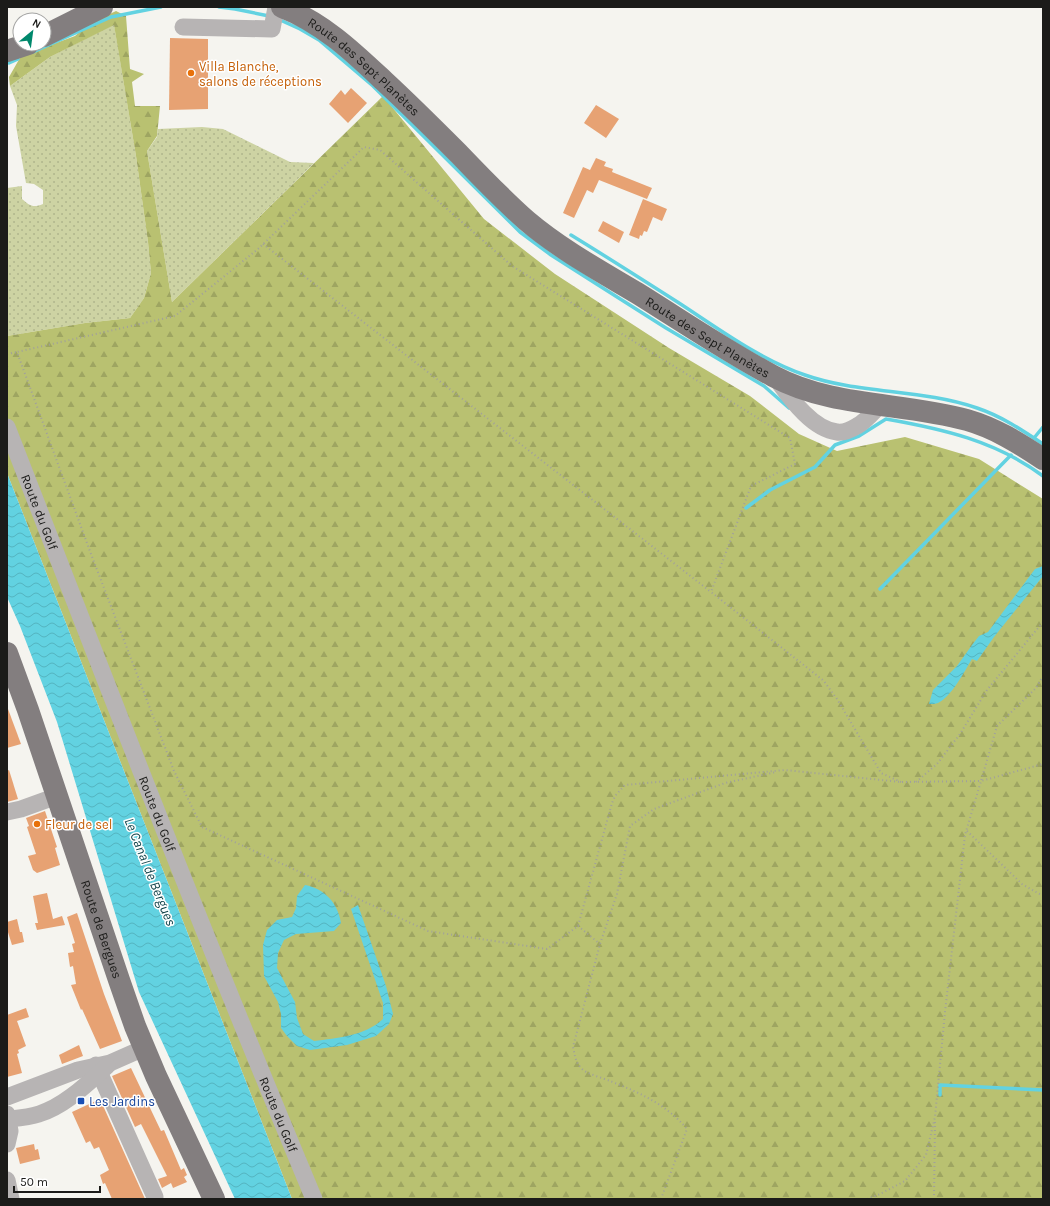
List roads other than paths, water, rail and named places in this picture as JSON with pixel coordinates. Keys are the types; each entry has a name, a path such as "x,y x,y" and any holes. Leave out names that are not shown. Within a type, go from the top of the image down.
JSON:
{"main road":[{"path":"52,21 77,7"},
{"path":"52,32 102,7"},
{"name":"Route des Sept Planètes","path":"306,7 334,25 355,43 423,118"},
{"name":"Route des Sept Planètes","path":"276,12 311,21 341,41 423,118 508,203 539,230 572,253 739,357 796,387 815,393 880,405 933,412 976,422 1007,436 1043,459"},
{"name":"Route de Bergues","path":"7,653 28,710 119,980 144,1048 168,1103 214,1199"}],"street":[{"path":"183,27 272,29 276,12"},
{"path":"775,377 791,399 804,413 819,425 832,431 841,432 858,425 880,405"},
{"name":"Route du Golf","path":"7,427 118,716 314,1199"},
{"path":"7,812 21,809 57,796"},
{"path":"7,1097 78,1070 102,1067 144,1048"},
{"path":"7,1144 10,1131 8,1116 34,1116 46,1112 76,1093 102,1067"},
{"path":"102,1067 155,1197"},
{"path":"7,1180 11,1199"}],"water":[{"name":"Le Canal de Bergues","path":"7,473 292,1199 235,1199 139,992 57,722 20,626 7,597"},
{"path":"1043,566 1043,576 994,637 977,661 972,659 957,683 943,700 937,703 929,704 933,690 957,666 979,636 988,632 1035,569"},
{"path":"305,885 319,890 334,903 341,923 334,931 296,934 284,940 278,953 277,968 295,1002 297,1018 303,1034 314,1041 341,1037 359,1033 376,1025 383,1019 383,1003 351,909 358,905 386,986 393,1014 389,1024 376,1036 347,1045 310,1050 297,1046 281,1028 281,1014 278,1002 264,976 263,945 267,930 277,920 292,917 296,908 297,896"}],"waterway":[{"path":"52,43 111,17 161,7"},
{"path":"219,7 269,16"},
{"path":"278,19 319,40 373,86 520,232 551,255 666,328 764,386 789,408"},
{"path":"9,63 18,59"},
{"path":"571,235 666,294 740,343 772,361 805,375 825,381 847,386 913,394 956,402 977,408 1003,419 1043,444"},
{"path":"746,508 770,490 815,467 835,445 859,436 886,419 948,432 988,445 1025,464 1043,476"},
{"path":"1034,438 1043,427"},
{"path":"880,589 1011,455"},
{"path":"940,1095 940,1085 1043,1090"}],"place":[{"name":"Villa Blanche, salons de réceptions","path":"191,73"},
{"name":"Fleur de sel","path":"37,824"},
{"name":"Les Jardins","path":"81,1101"}]}
